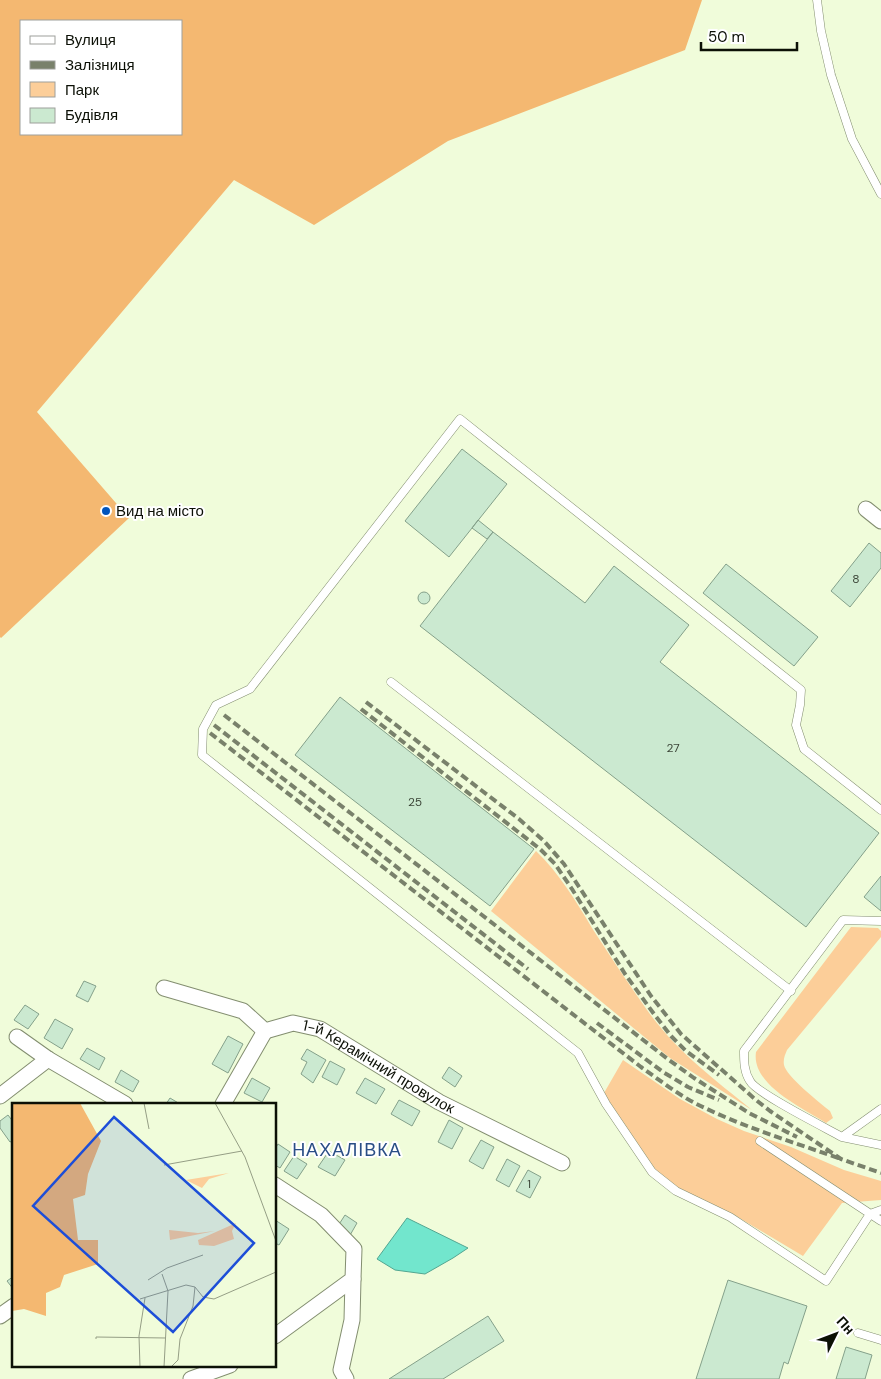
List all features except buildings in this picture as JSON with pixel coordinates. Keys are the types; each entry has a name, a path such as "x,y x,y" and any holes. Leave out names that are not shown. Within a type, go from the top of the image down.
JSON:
{"street":[{"path":"866,509 881,521"},
{"path":"164,988 243,1011 265,1031 224,1103"},
{"name":"1-й Керамічний провулок","path":"265,1031 292,1023 320,1029 439,1102 562,1163"},
{"path":"17,1037 48,1059 123,1103"},
{"path":"0,1096 48,1059"},
{"path":"276,1186 321,1215 354,1249 352,1320 341,1370 346,1379"},
{"path":"276,1335 353,1279"},
{"path":"0,1316 12,1307"},
{"path":"191,1379 227,1366"}],"lane":[{"path":"817,0 821,31 831,75 852,139 881,194"},
{"path":"881,810 804,750 796,725 801,690 460,419 250,689 216,705 203,730 202,755 578,1053 606,1104 652,1172 676,1191 730,1218 826,1281 870,1214 881,1210"},
{"path":"392,682 791,991"},
{"path":"881,921 844,920 744,1051 744,1067 750,1082 765,1094 842,1137 881,1145"},
{"path":"842,1137 881,1109"},
{"path":"760,1141 881,1221"},
{"path":"858,1333 881,1340"}],"green space":[{"path":"536,851 567,888 619,969 659,1025 696,1064 752,1110 670,1058 491,911"},
{"path":"851,927 878,928 881,931 881,937 787,1050 784,1059 786,1070 791,1076 830,1111 833,1118 826,1123 792,1103 770,1085 762,1075 757,1064 756,1052"},
{"path":"623,1060 680,1099 717,1119 744,1131 791,1147 844,1170 881,1181 881,1200 842,1203 803,1256 736,1216 683,1191 668,1182 653,1167 604,1093"}],"shaded area":[{"path":"0,0 702,0 685,50 448,141 314,225 234,180 37,412 129,518 1,638"}],"water":[{"path":"407,1218 468,1248 425,1274 395,1270 377,1259"}],"railway":[{"path":"366,702 519,819 544,841 564,864 651,996 681,1034 770,1111 841,1159 881,1173"},
{"path":"361,709 540,849 555,864 625,974 671,1036 686,1051 719,1075"},
{"path":"224,715 669,1060 749,1113 797,1137"},
{"path":"214,725 528,969"},
{"path":"210,733 672,1089 696,1104 738,1123 841,1159"},
{"path":"597,1023 663,1072 688,1087 719,1100"}],"place":[{"name":"Вид на місто","path":"106,511"}],"district":[{"name":"НАХАЛІВКА","path":"347,1150"}]}
